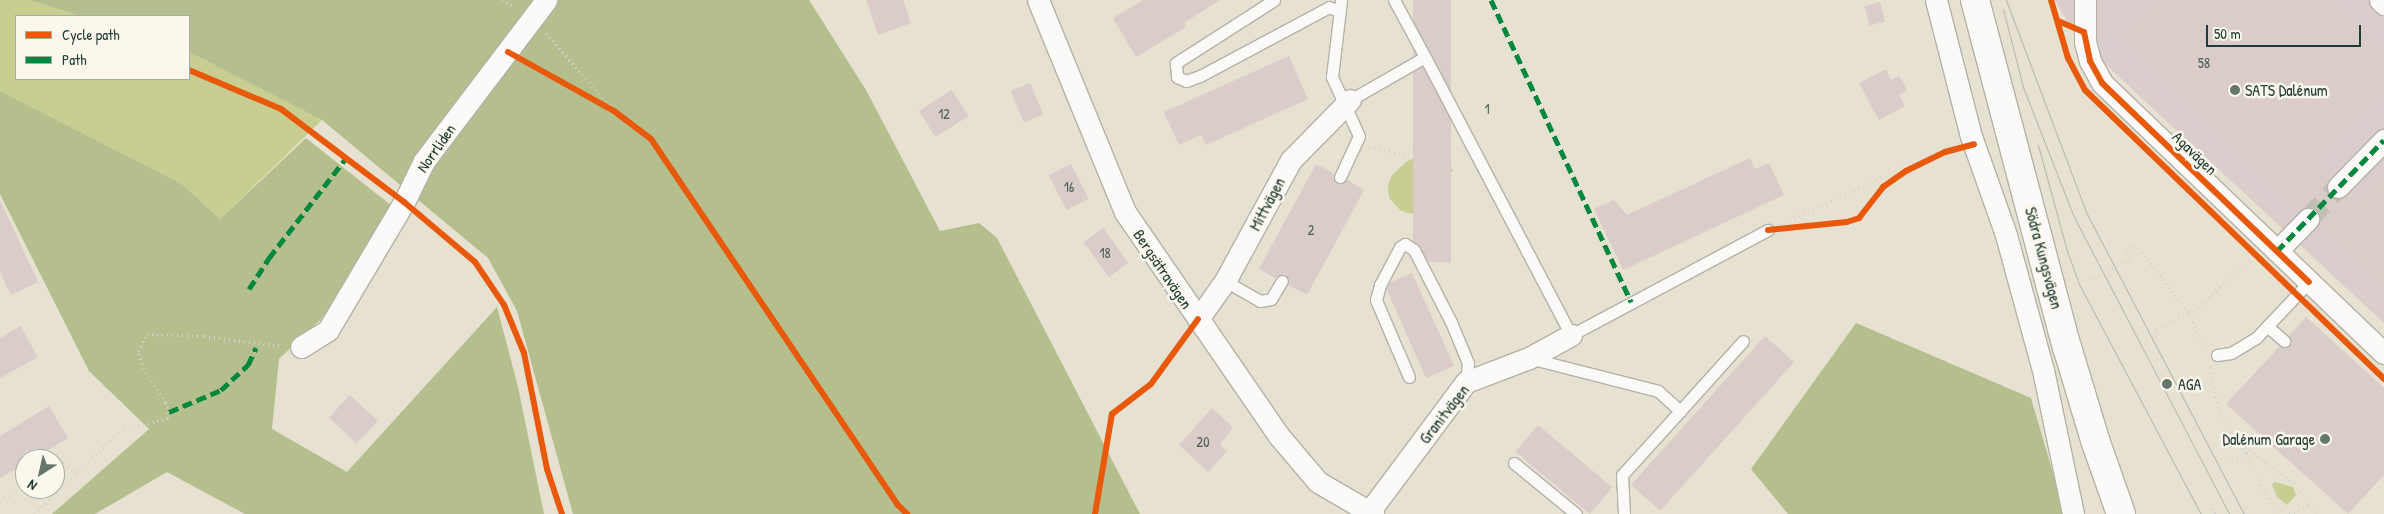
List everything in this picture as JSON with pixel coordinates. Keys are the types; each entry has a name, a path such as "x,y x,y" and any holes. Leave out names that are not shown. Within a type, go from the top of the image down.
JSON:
{"main road":[{"name":"Södra Kungsvägen","path":"1975,0 2067,347 2095,440 2121,514"}],"street":[{"name":"Norrliden","path":"300,347 328,330 404,202 424,161 546,0"},
{"name":"Bergsätravägen","path":"1038,0 1125,212 1279,436 1318,482 1371,513"},
{"name":"Södra Kungsvägen","path":"1936,0 1972,140 2006,235 2041,361 2073,514"},
{"name":"Agavägen","path":"2085,0 2085,42 2090,62 2102,82 2269,256 2309,282 2384,353"},
{"path":"2380,0 2384,4"},
{"name":"Mittvägen","path":"1198,319 1225,281 1291,160 1347,102"},
{"path":"2338,187 2384,140"},
{"path":"2269,256 2308,219"},
{"name":"Granitvägen","path":"1371,513 1466,382 1528,358 1571,335"}],"lane":[{"path":"1274,0 1176,63 1177,77 1186,81 1200,76 1329,7 1340,6 1332,77 1347,102 1359,136 1340,177"},
{"path":"1394,0 1571,335 1768,230"},
{"path":"1347,102 1425,58"},
{"path":"1409,377 1376,300 1380,285 1400,247 1405,244 1414,250 1451,322 1468,363 1466,382"},
{"path":"1225,281 1260,301 1271,298 1282,281"},
{"path":"2217,355 2240,348 2267,326 2309,282"},
{"path":"2267,326 2284,341"},
{"path":"1624,514 1622,475 1743,341"},
{"path":"1528,358 1658,391 1680,411"},
{"path":"1514,463 1576,514"}],"path":[{"path":"533,18 621,116"},
{"path":"589,97 614,110"},
{"path":"1365,146 1408,154 1461,126"},
{"path":"1883,187 1906,171 1972,140"},
{"path":"1768,230 1972,140"},
{"path":"1768,230 1794,228"},
{"path":"2248,247 2255,254 2269,256"},
{"path":"2156,329 2198,308 2255,254"},
{"path":"2090,280 2131,258"},
{"path":"35,514 119,432 168,418 166,402 143,369 138,351 147,334 300,347"},
{"path":"2239,443 2294,483 2309,506 2320,514"},
{"path":"2228,463 2246,454"},
{"path":"65,462 76,474"},
{"path":"0,502 15,493"},
{"path":"2210,504 2215,514"},
{"path":"2289,514 2309,506"}],"shaded area":[{"path":"2055,0 2374,0 2384,10 2384,323 2076,37"}],"green space":[{"path":"0,0 29,0 78,15 15,15 15,80 190,80 190,53 322,120 220,219 182,184 0,91"},
{"path":"29,0 809,0 866,90 940,231 979,223 997,238 1140,514 573,514 517,311 488,258 322,120 190,53 190,15 78,15"},
{"path":"0,91 182,184 220,219 306,138 392,206 322,318 279,359 272,429 347,472 497,307 518,387 544,514 245,514 167,472 95,514 52,514 149,429 89,371 0,194"},
{"path":"1439,146 1453,171 1428,184 1428,201 1420,211 1413,214 1401,211 1389,198 1388,185 1392,175 1406,162"},
{"path":"1856,323 2031,398 2065,514 1788,514 1751,469"},
{"path":"2275,482 2293,487 2296,495 2287,505 2277,497 2272,484"}],"building":[{"path":"866,0 903,0 911,23 878,35"},
{"path":"1143,0 1220,0 1184,23 1186,27 1136,57 1113,18"},
{"path":"1413,0 1451,0 1451,262 1413,262"},
{"path":"2155,0 2333,0 2384,50 2384,90 2314,163 2329,178 2326,184 2329,196 2335,199 2347,196 2353,201 2384,169 2384,293 2317,228 2320,222 2317,210 2311,207 2299,210 2120,37"},
{"path":"1880,2 1885,21 1870,25 1865,6"},
{"path":"1289,56 1308,99 1206,145 1201,135 1179,145 1164,112"},
{"path":"1886,69 1891,80 1899,76 1907,90 1899,95 1905,106 1879,120 1859,83"},
{"path":"1030,83 1043,114 1024,123 1011,91"},
{"path":"952,90 968,116 935,137 919,111"},
{"path":"1750,158 1755,169 1769,163 1784,195 1623,270 1594,209 1614,200 1627,215"},
{"path":"1071,164 1089,199 1066,210 1049,175"},
{"path":"1316,164 1333,173 1336,184 1347,180 1364,190 1307,295 1288,285 1285,274 1275,278 1259,269"},
{"path":"0,200 38,282 11,295 0,272"},
{"path":"1103,228 1128,263 1109,277 1084,242"},
{"path":"1412,273 1454,366 1426,378 1387,290 1389,283"},
{"name":"Dalénum Garage","path":"2306,317 2384,388 2384,475 2348,514 2226,404 2279,347 2289,346 2289,336"},
{"path":"20,326 38,357 0,378 0,338"},
{"path":"1765,336 1794,362 1660,511 1631,485"},
{"path":"350,395 378,421 357,444 329,418"},
{"path":"49,406 68,438 50,449 15,449 15,470 0,478 0,436"},
{"path":"1212,408 1233,427 1220,445 1227,451 1208,472 1179,445"},
{"path":"1538,425 1612,487 1590,514 1516,452"}],"tunnel":[{"path":"2308,219 2338,187"}],"tram line":[{"path":"2006,0 2086,212 2244,514"},
{"path":"2003,9 2023,87 2074,217 2229,514"},
{"path":"2038,145 2067,251 2079,284 2201,514"}],"marked path":[{"path":"1491,0 1631,302"},
{"path":"2277,251 2384,140"},
{"path":"249,289 269,258 346,158"},
{"path":"169,412 221,390 248,365 256,348"}],"cycle path":[{"path":"2051,0 2068,58 2085,90 2384,379"},
{"path":"2058,21 2084,32 2090,61 2102,83 2309,282"},
{"path":"508,52 614,111 651,139 898,505 907,514"},
{"path":"190,70 281,109 404,202 475,262 504,305 524,353 547,469 562,514"},
{"path":"1768,230 1847,222 1859,218 1883,187 1906,171 1945,152 1974,144"},
{"path":"1095,514 1112,414 1151,384 1198,319"}],"place":[{"name":"SATS Dalénum","path":"2235,90"},
{"name":"AGA","path":"2167,384"},
{"name":"Dalénum Garage","path":"2325,439"}]}
